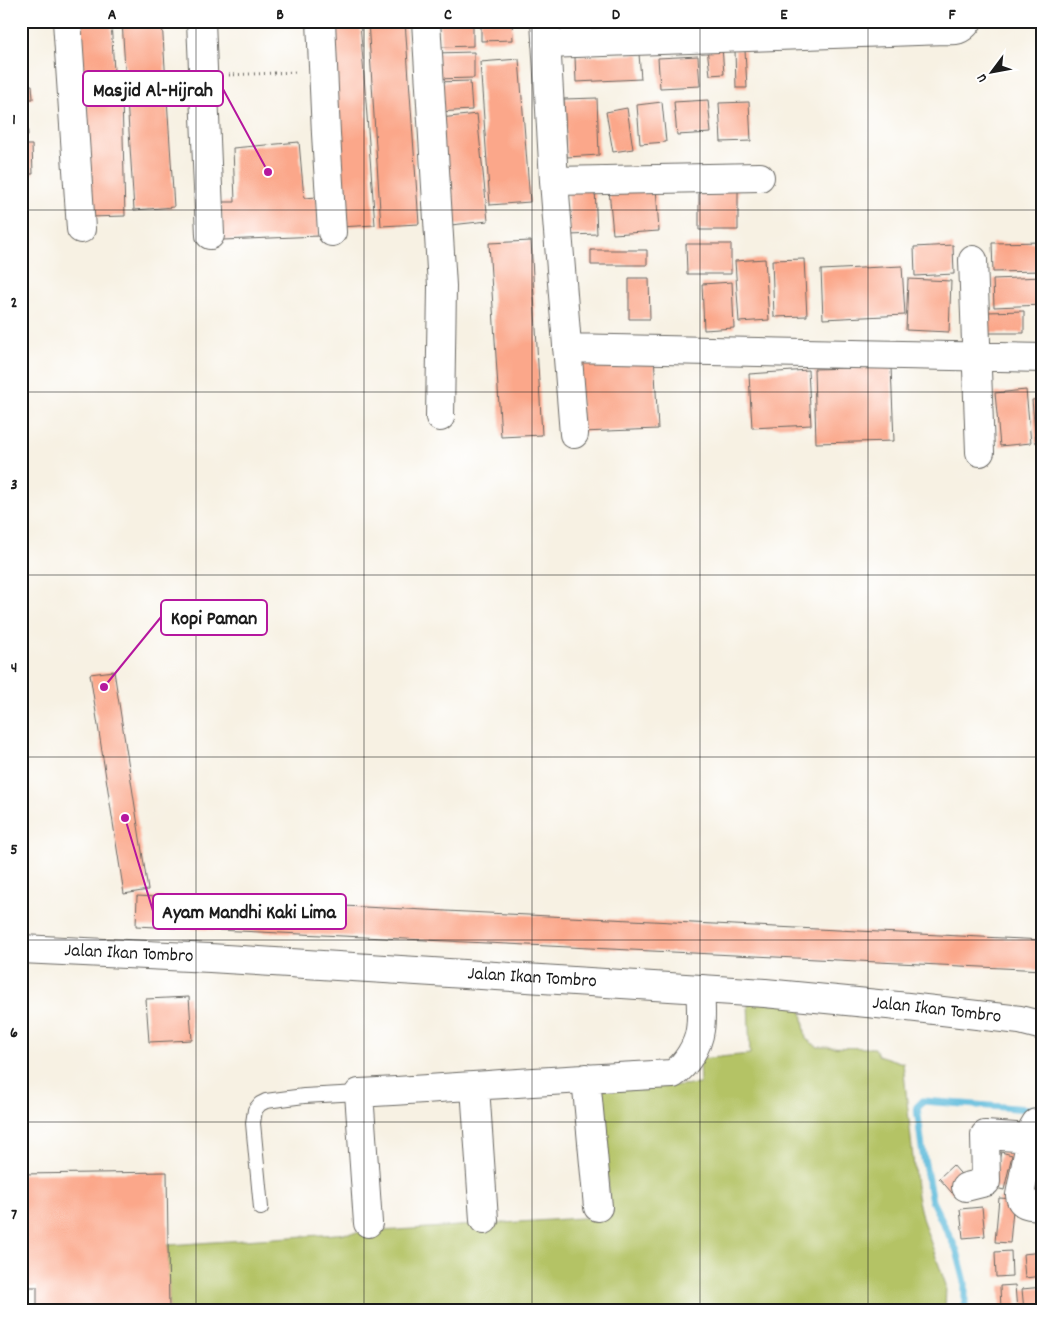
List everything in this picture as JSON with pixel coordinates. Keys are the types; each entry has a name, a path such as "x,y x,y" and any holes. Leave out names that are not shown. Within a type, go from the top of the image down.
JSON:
{"street":[{"path":"67,21 81,229"},
{"path":"201,21 210,235"},
{"path":"322,21 332,232"},
{"path":"426,21 442,286 440,417"},
{"path":"574,434 554,181 546,32 957,31 968,21"},
{"path":"554,181 760,177"},
{"path":"973,260 980,452"},
{"path":"567,348 1043,358"},
{"name":"Jalan Ikan Tombro","path":"21,949 210,958 765,993 857,1001 1020,1020 1043,1026"},
{"path":"368,1223 359,1092 673,1074 684,1064 700,1032 700,989"},
{"path":"586,1078 598,1207"},
{"path":"475,1086 484,1220"},
{"path":"966,1187 986,1182 985,1135 1037,1130 1020,1198 1025,1204 1043,1206"}],"lane":[{"path":"261,1208 253,1123 255,1110 260,1104 266,1101 304,1096 359,1092"}],"path":[{"path":"203,75 324,71"}],"green space":[{"path":"748,1002 801,1005 806,1039 818,1047 875,1048 878,1055 903,1063 917,1196 922,1218 946,1285 945,1311 169,1311 168,1245 611,1216 600,1089 700,1084 699,1059 750,1054"}],"building":[{"path":"75,21 111,21 115,88 78,90"},
{"path":"122,21 162,21 174,207 134,210"},
{"path":"325,21 360,21 375,225 340,227"},
{"path":"368,21 405,21 419,224 381,226"},
{"path":"440,21 473,21 473,46 441,47"},
{"path":"481,21 512,21 513,40 481,41"},
{"path":"556,21 590,21 590,23 556,23"},
{"path":"722,46 724,74 710,75 707,48"},
{"path":"735,50 745,50 747,88 736,88"},
{"path":"474,52 474,78 435,79 435,53"},
{"path":"639,54 641,79 576,82 575,57"},
{"path":"698,56 700,86 660,88 658,58"},
{"path":"519,59 530,202 490,205 480,62"},
{"path":"470,81 472,110 437,112 436,82"},
{"path":"21,85 32,85 33,99 21,99"},
{"path":"122,96 125,216 89,217 87,97"},
{"path":"597,98 599,155 567,157 564,99"},
{"path":"708,100 711,133 677,135 674,102"},
{"path":"662,102 666,142 640,144 637,105"},
{"path":"749,102 751,141 721,142 719,103"},
{"path":"26,103 28,136 21,136 21,104"},
{"path":"627,108 633,149 613,152 606,112"},
{"path":"477,114 488,221 451,225 440,118"},
{"path":"299,142 304,198 317,197 319,236 223,240 221,202 235,202 233,148"},
{"path":"21,145 32,145 33,174 21,174"},
{"path":"595,187 597,234 570,235 568,188"},
{"path":"656,187 659,231 613,234 609,190"},
{"path":"699,189 738,189 738,230 699,230"},
{"path":"531,241 542,435 501,437 489,243"},
{"path":"1043,242 1043,271 993,272 992,243"},
{"path":"686,244 731,244 731,274 687,274"},
{"path":"953,245 954,274 915,276 914,247"},
{"path":"591,250 647,250 647,265 591,265"},
{"path":"765,259 769,320 739,322 735,261"},
{"path":"804,259 807,316 774,317 772,260"},
{"path":"902,266 905,315 823,319 821,270"},
{"path":"1043,277 1043,305 994,307 993,279"},
{"path":"629,278 649,278 650,319 629,319"},
{"path":"908,279 951,281 949,332 906,330"},
{"path":"732,282 734,328 704,330 702,284"},
{"path":"1024,311 1024,333 987,333 987,312"},
{"path":"654,354 658,429 582,432 578,358"},
{"path":"891,367 894,441 816,443 814,369"},
{"path":"808,370 811,425 752,428 749,374"},
{"path":"1026,390 1031,443 1000,446 995,393"},
{"path":"1043,399 1043,443 1036,443 1032,400"},
{"path":"114,671 148,890 124,894 90,674"},
{"path":"137,896 1043,940 1043,970 136,926"},
{"path":"189,997 192,1040 149,1042 146,999"},
{"path":"1001,1152 1012,1155 1004,1190 992,1187"},
{"path":"953,1165 966,1180 952,1193 939,1178"},
{"path":"167,1172 169,1311 37,1311 37,1287 21,1287 21,1174"},
{"path":"999,1198 1014,1199 1010,1243 995,1242"},
{"path":"982,1207 985,1236 963,1238 960,1209"},
{"path":"1011,1251 1012,1276 996,1277 995,1252"},
{"path":"1043,1252 1043,1276 1025,1278 1023,1254"},
{"path":"1015,1285 1017,1311 1001,1311 1000,1286"},
{"path":"1043,1287 1043,1311 1024,1311 1022,1289"}],"waterway":[{"path":"965,1311 965,1282 957,1251 932,1201 922,1148 917,1107 923,1101 1042,1110"}],"place":[{"name":"Masjid Al-Hijrah","path":"268,172"},
{"name":"Kopi Paman","path":"104,687"},
{"name":"Ayam Mandhi Kaki Lima","path":"125,818"}]}
